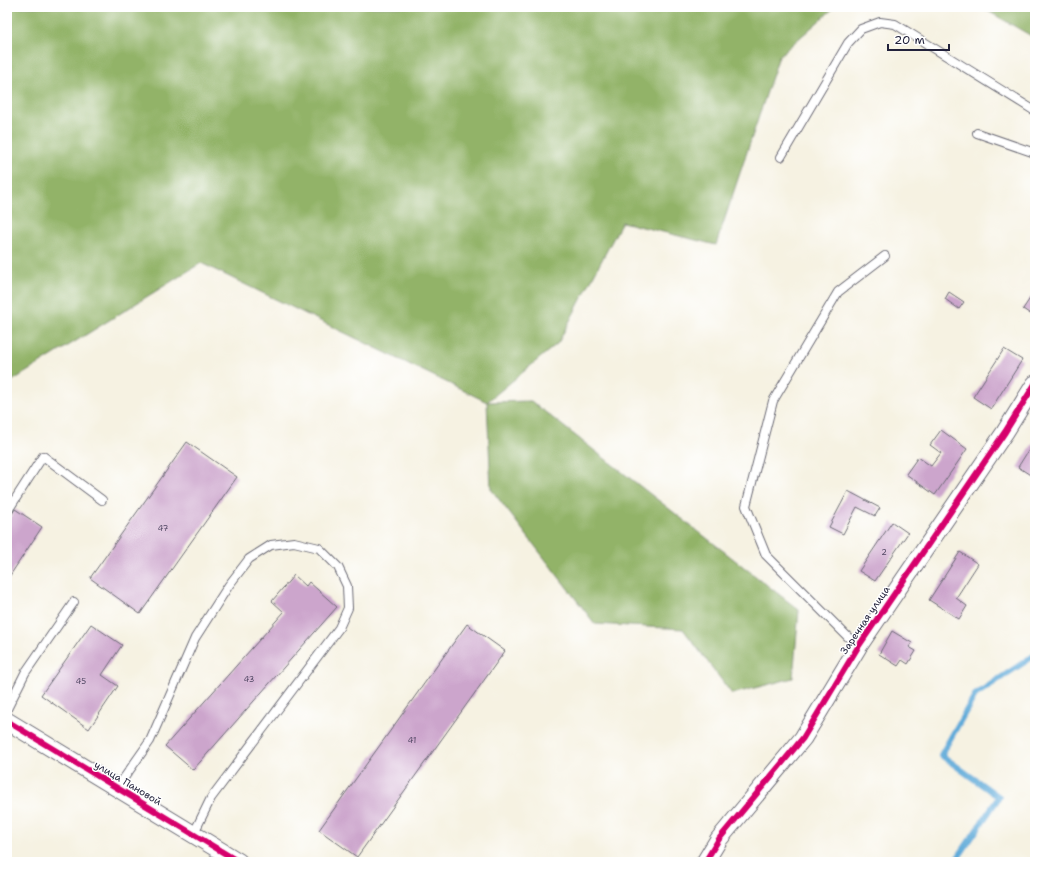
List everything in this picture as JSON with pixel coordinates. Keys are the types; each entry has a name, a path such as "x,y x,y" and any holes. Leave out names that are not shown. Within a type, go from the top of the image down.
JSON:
{"street":[{"name":"Заречная улица","path":"705,862 719,839 803,738 858,647 1005,432 1035,384"},
{"name":"улица Пановой","path":"7,721 239,862"}],"lane":[{"path":"781,157 848,43 861,29 880,22 895,24 1035,111"},
{"path":"977,133 1035,153"},
{"path":"858,647 766,555 746,506 772,401 838,292 885,256"},
{"path":"7,512 42,456 102,500"},
{"path":"117,788 150,742 195,638 229,585 249,559 271,545 294,542 319,548 338,567 341,573 347,586 348,608 339,628 212,798 193,835"},
{"path":"7,709 25,673 74,602"}],"green space":[{"path":"7,7 835,7 779,56 716,245 622,222 558,343 487,402 201,263 7,384"},
{"path":"981,7 1035,7 1035,38"},
{"path":"531,401 799,610 793,678 732,694 683,629 595,624 491,489 487,402"}],"building":[{"path":"1035,291 1035,317 1023,309"},
{"path":"949,292 964,302 959,309 945,299"},
{"path":"1004,349 1022,360 991,409 973,397"},
{"path":"941,430 967,449 935,495 906,474 918,457 931,466 941,453 930,445"},
{"path":"1035,440 1035,478 1018,467"},
{"path":"187,442 237,477 140,614 90,578"},
{"path":"848,491 880,508 875,516 857,507 843,534 829,527"},
{"path":"15,509 42,527 7,580 7,522"},
{"path":"892,522 908,533 875,581 859,571"},
{"path":"960,552 978,564 956,598 967,606 959,619 929,600"},
{"path":"294,575 306,586 309,582 337,607 193,770 165,746 284,612 272,601"},
{"path":"91,624 122,645 102,675 118,686 89,729 41,695"},
{"path":"467,624 505,651 357,857 319,830"},
{"path":"892,631 912,643 909,647 916,651 908,664 902,660 898,666 879,654"}],"waterway":[{"path":"955,862 999,797 941,755 975,695 1035,655"}],"cycle path":[{"path":"705,862 719,839 803,738 858,647 1005,432 1035,384"},
{"path":"7,721 239,862"}]}
